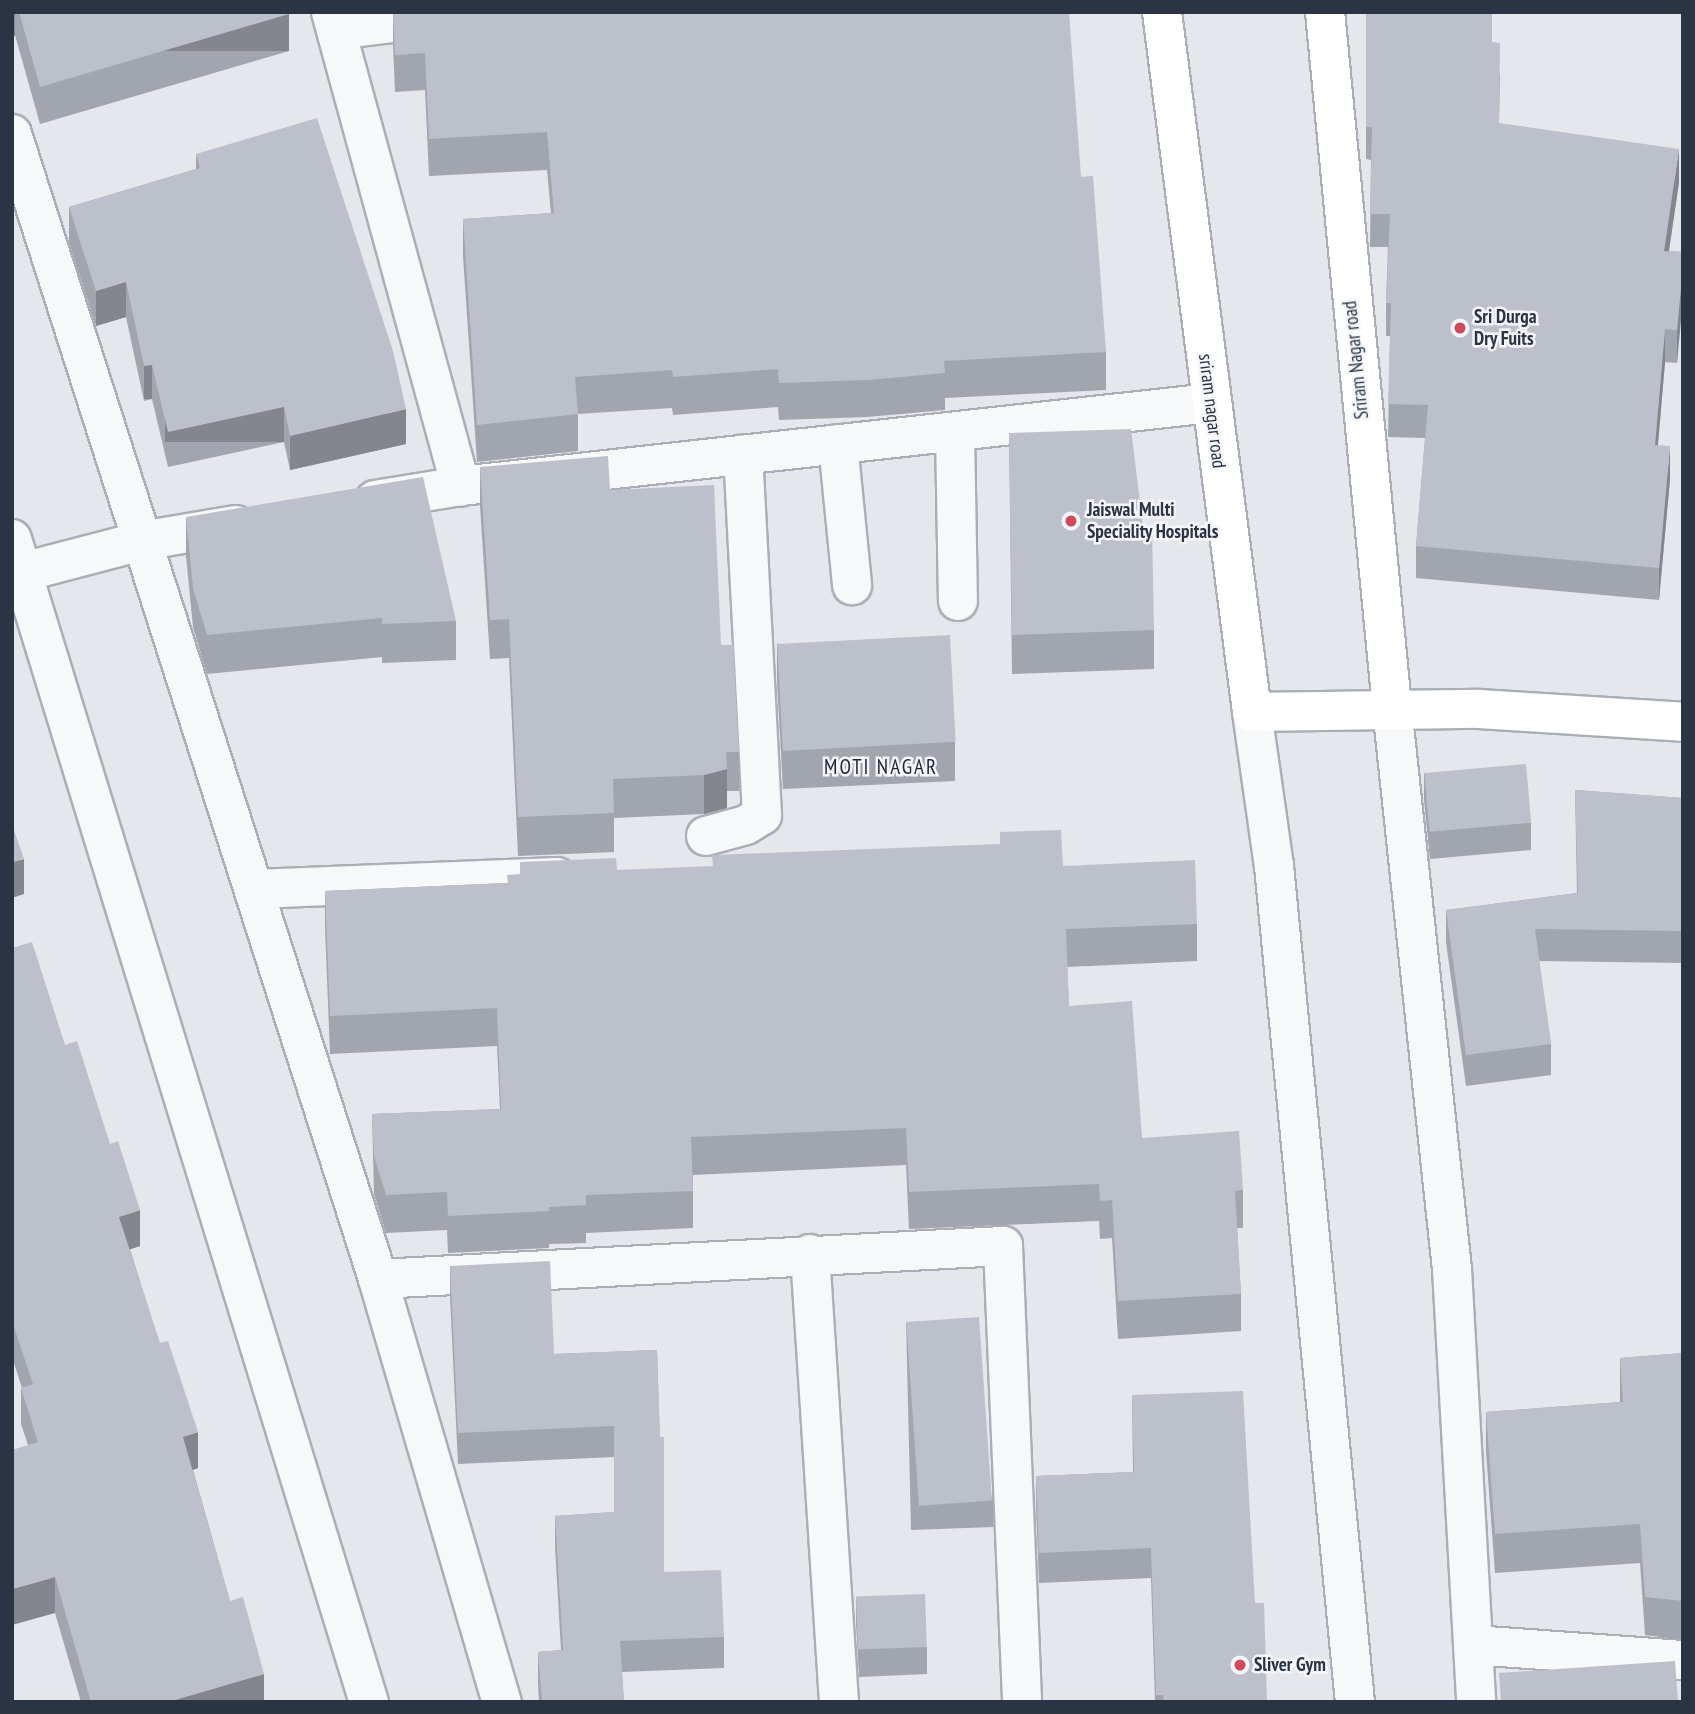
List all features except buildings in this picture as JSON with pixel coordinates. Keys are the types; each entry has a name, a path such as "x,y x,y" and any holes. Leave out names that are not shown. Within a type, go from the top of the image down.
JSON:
{"main road":[{"name":"sriram nagar road","path":"1162,12 1252,712"},
{"name":"Sriram Nagar road","path":"1325,12 1391,707"},
{"path":"1252,712 1391,707 1683,722"}],"street":[{"path":"461,486 334,21 483,12"},
{"path":"12,134 378,1279 502,1702"},
{"path":"341,506 461,486 1211,403"},
{"path":"955,432 958,601"},
{"path":"838,444 852,585"},
{"path":"708,859 746,825 762,815 743,455"},
{"path":"274,518 141,541 17,555 369,1702"},
{"path":"1391,707 1451,1269 1476,1702"},
{"path":"1252,712 1273,866 1355,1702"},
{"path":"255,890 590,875"},
{"path":"378,1279 810,1254 1003,1246 1022,1702"},
{"path":"810,1254 839,1702"},
{"path":"1473,1645 1683,1660"}],"place":[{"name":"Sri Durga Dry Fuits","path":"1460,328"},
{"name":"Jaiswal Multi Speciality Hospitals","path":"1071,521"},
{"name":"Sliver Gym","path":"1240,1665"}],"district":[{"name":"MOTI NAGAR","path":"881,767"}]}
